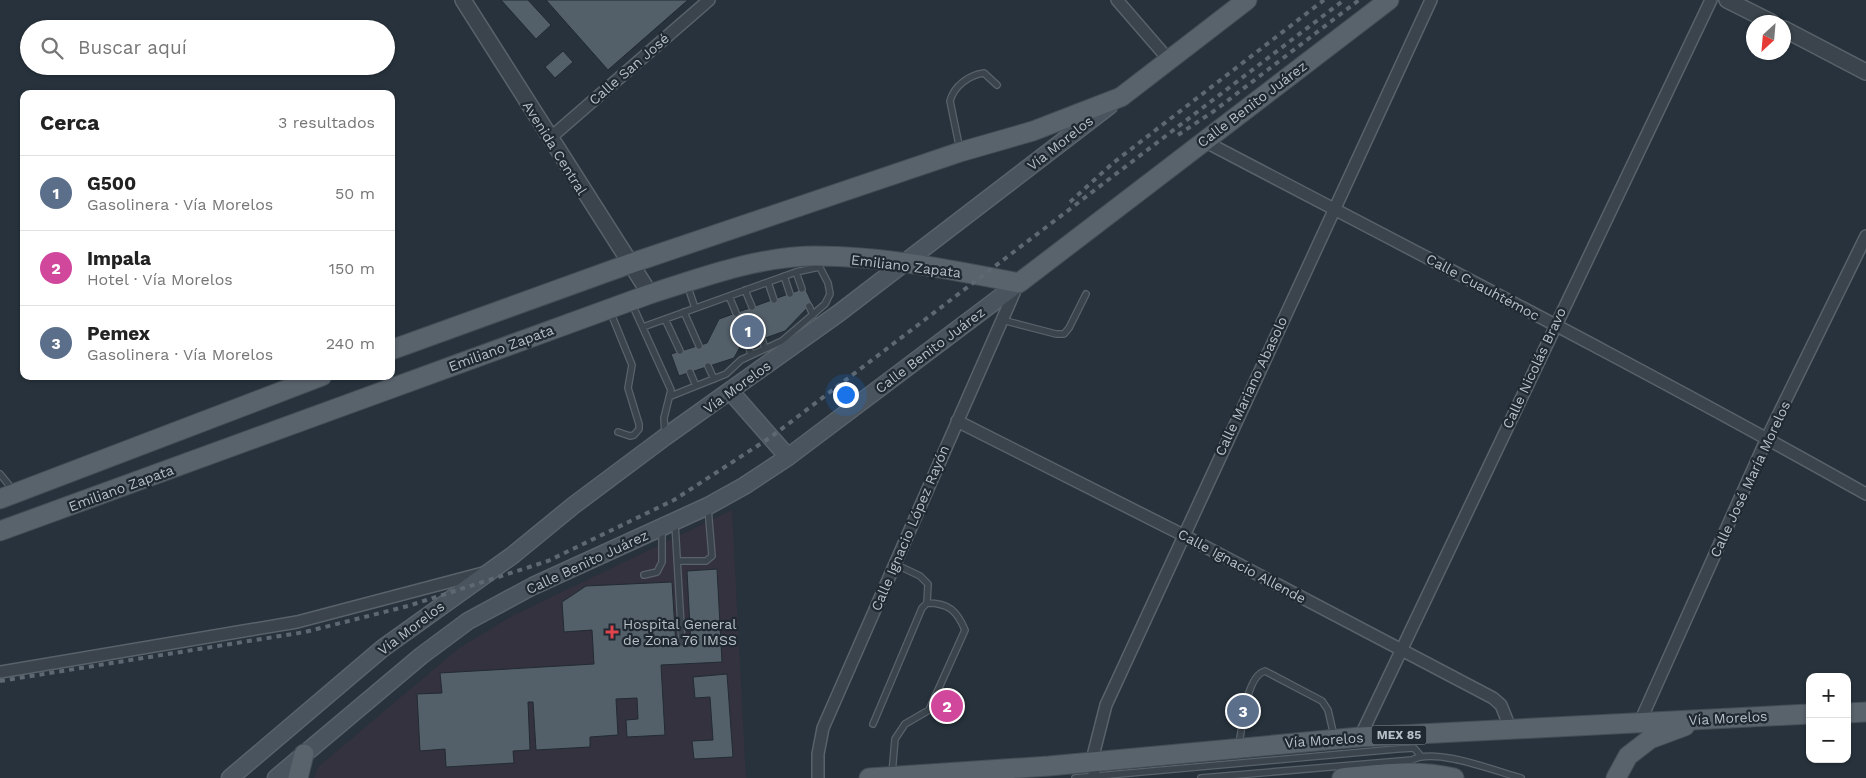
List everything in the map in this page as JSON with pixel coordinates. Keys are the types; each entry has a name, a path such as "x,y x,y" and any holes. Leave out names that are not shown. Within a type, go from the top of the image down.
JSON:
{"main road":[{"name":"Vía Morelos","path":"230,778 376,653 489,571 513,556 574,505 665,437 731,392 817,317 903,264 1247,0"},
{"name":"Calle Benito Juárez","path":"276,778 421,656 468,622 533,586 708,506 744,486 788,457 1389,0"},
{"path":"395,346 629,264 960,152 1032,131 1121,96"},
{"name":"Emiliano Zapata","path":"0,531 630,301 687,282 749,265 817,262 903,264 1019,283"},
{"path":"8,496 312,380"},
{"path":"731,392 788,457"},
{"path":"1851,713 1866,712"},
{"name":"Vía Morelos","path":"869,778 1094,772 1239,747 1360,737 1806,714"},
{"path":"1616,778 1628,756 1650,739 1705,719"},
{"path":"298,778 304,754"},
{"path":"1342,778 1404,772 1438,774 1454,778"}],"street":[{"name":"Avenida Central","path":"463,0 629,264 650,294"},
{"name":"Calle San José","path":"549,138 709,0"},
{"path":"1117,0 1169,60"},
{"name":"Calle Mariano Abasolo","path":"1094,772 1097,734 1106,705 1333,209 1431,0"},
{"name":"Calle Nicolás Bravo","path":"1360,737 1711,0"},
{"path":"1727,0 1757,15"},
{"path":"1791,33 1866,72"},
{"name":"Calle Cuauhtémoc","path":"1204,141 1767,438 1866,494"},
{"name":"Calle José María Morelos","path":"1639,724 1767,438 1866,236"},
{"name":"Calle Ignacio López Rayón","path":"818,778 818,754 823,728 956,420 1019,283"},
{"name":"Calle Ignacio Allende","path":"956,420 1183,535 1493,698 1501,704 1511,730"},
{"path":"0,672 298,622 489,571"}],"lane":[{"path":"960,152 950,101 952,94 958,86 976,74 984,73 997,85"},
{"path":"643,327 796,272 817,262 828,283 830,294 817,317 799,321 782,342 750,355 716,378 671,396"},
{"path":"796,272 802,289"},
{"path":"784,276 790,294"},
{"path":"687,282 694,308"},
{"path":"768,282 774,300"},
{"path":"745,290 752,307"},
{"path":"1002,320 1056,334 1064,334 1086,294"},
{"path":"729,296 736,313"},
{"path":"630,301 671,390 664,418 665,437"},
{"path":"809,306 817,317"},
{"path":"609,309 632,365 628,388 639,424 639,429 634,435 630,436 618,432"},
{"path":"684,312 699,346"},
{"path":"665,319 680,351"},
{"path":"780,332 782,342"},
{"path":"762,339 765,348"},
{"path":"748,344 750,355"},
{"path":"708,366 716,378 731,392"},
{"path":"690,372 696,386"},
{"path":"0,474 8,496"},
{"path":"677,561 706,561 712,556 708,506"},
{"path":"668,524 677,561 682,642"},
{"path":"644,575 657,572 662,562 668,524"},
{"path":"872,724 922,608 927,602 928,584 920,576 895,564"},
{"path":"892,776 895,738 905,724 929,710 965,630 959,614 939,603 927,602"},
{"path":"1239,747 1252,685 1257,675 1265,672 1322,701 1328,710 1335,740"},
{"path":"1076,778 1094,772 1397,749 1414,748 1420,756"},
{"path":"1201,778 1412,760 1420,756 1446,758 1521,778"}],"shaded area":[{"name":"Hospital General de Zona 76 IMSS","path":"732,510 746,778 314,778 318,767 459,648 512,616"}],"building":[{"path":"501,0 528,0 551,25 536,39"},
{"path":"546,0 688,0 608,70"},
{"path":"563,51 573,62 555,78 545,67"},
{"path":"805,288 812,303 785,331 740,347 734,358 679,376 671,354 707,343 719,319"},
{"path":"717,569 722,662 661,665 665,735 627,737 626,720 638,719 637,698 616,699 618,735 590,737 590,747 536,750 533,702 528,702 530,750 513,751 514,763 446,767 445,749 420,751 417,694 442,693 440,673 594,664 592,630 564,632 562,602 586,586 672,582 676,646 691,646 687,571"},
{"path":"727,674 733,757 694,759 692,741 713,740 710,697 695,698 693,677"}],"railway":[{"path":"1070,202 1113,163 1324,0"},
{"path":"0,681 305,632 408,606 548,561 674,500 771,437 1344,0"},
{"path":"1178,135 1214,111 1359,0"}],"place":[{"name":"G500","path":"748,331"},
{"name":"Hospital General de Zona 76 IMSS","path":"612,632"},
{"name":"Impala","path":"947,706"},
{"name":"Pemex","path":"1243,711"}]}
